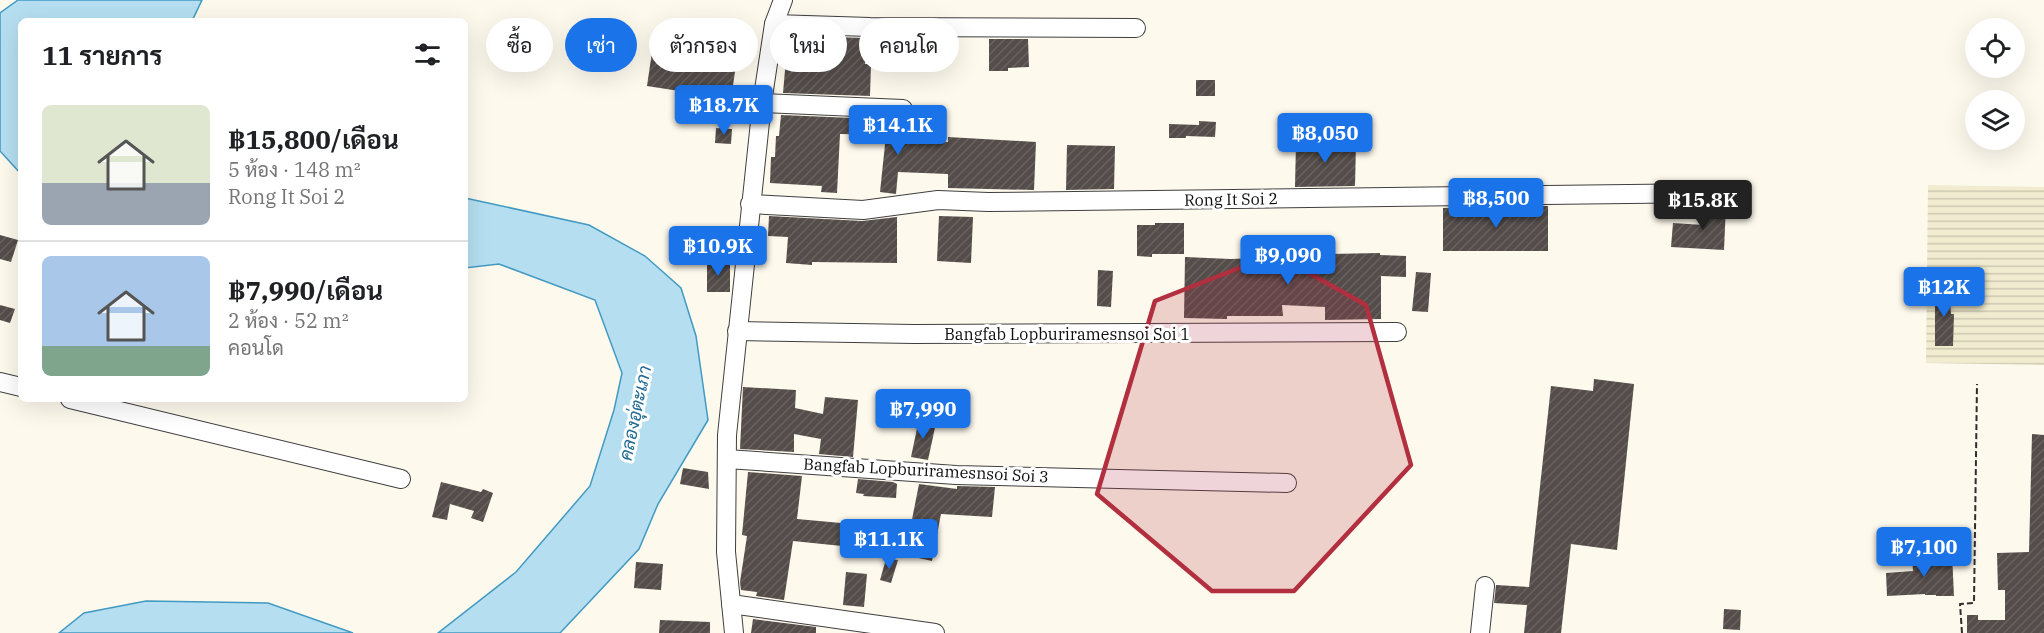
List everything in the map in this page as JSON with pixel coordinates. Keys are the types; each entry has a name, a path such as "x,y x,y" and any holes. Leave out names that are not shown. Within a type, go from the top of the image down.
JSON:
{"street":[{"path":"776,18 783,0"},
{"path":"847,26 1136,28"},
{"path":"734,633 726,552 727,459 750,204 770,50"},
{"path":"762,103 903,109"},
{"name":"Rong It Soi 2","path":"750,204 862,210 938,200 988,202 1712,194"},
{"name":"Bangfab Lopburiramesnsoi Soi 1","path":"737,330 903,334 1397,332"},
{"path":"0,382 18,386"},
{"path":"82,402 401,479"},
{"name":"Bangfab Lopburiramesnsoi Soi 3","path":"727,459 956,475 1287,483"},
{"path":"1479,633 1485,586"},
{"path":"731,604 935,633"}],"path":[{"path":"1962,633 1960,604 1974,603 1977,384"}],"highlighted area":[{"path":"1275,254 1366,305 1411,465 1294,591 1212,591 1097,494 1155,301"}],"shaded area":[{"path":"1928,185 2044,187 2044,365 1926,363"}],"water":[{"path":"18,0 202,0 193,18 18,18 18,171 0,151 0,13"},
{"name":"คลองอุ่ตะเภา","path":"468,199 589,225 645,256 681,288 696,336 708,420 658,504 639,549 560,633 438,633 516,572 590,486 614,410 622,373 595,300 499,264 468,268"},
{"path":"146,601 268,603 353,633 59,633 84,613"}],"building":[{"path":"847,37 859,38 859,72 871,72 870,96 783,93 785,72 847,72"},
{"path":"989,39 1028,39 1029,67 1008,68 1008,71 989,71"},
{"path":"649,72 735,72 731,99 647,86"},
{"path":"1196,80 1215,80 1215,96 1196,96"},
{"path":"781,115 902,120 901,139 948,142 948,137 1036,142 1034,190 948,188 948,174 898,172 896,194 880,192 886,135 840,134 837,193 821,192 822,186 770,183 771,157 775,157 776,136 779,136"},
{"path":"1199,121 1216,122 1215,137 1169,138 1169,124 1199,125"},
{"path":"716,128 732,129 731,144 715,143"},
{"path":"1296,142 1356,143 1355,186 1295,187"},
{"path":"1067,145 1115,146 1114,189 1066,190"},
{"path":"1704,204 1726,205 1724,250 1671,247 1673,223 1703,225"},
{"path":"1548,206 1548,251 1443,251 1443,208"},
{"path":"769,216 862,221 897,217 897,263 812,262 812,265 786,263 788,237 768,236"},
{"path":"939,216 973,217 971,263 937,261"},
{"path":"1155,223 1184,223 1184,254 1137,256 1137,225 1155,225"},
{"path":"0,235 18,240 11,262 0,259"},
{"path":"1380,253 1380,255 1406,256 1406,277 1381,276 1381,319 1325,320 1325,307 1282,305 1283,316 1227,316 1227,319 1184,318 1185,257 1231,259 1281,257 1282,269 1303,270 1303,263 1330,265 1330,254"},
{"path":"707,262 730,262 730,292 707,292"},
{"path":"1098,270 1113,271 1111,307 1097,306"},
{"path":"1416,272 1431,273 1428,312 1412,311"},
{"path":"1949,287 1951,314 1954,314 1953,346 1935,346 1935,289"},
{"path":"0,305 15,309 10,323 0,320"},
{"path":"1594,379 1634,384 1617,550 1571,544 1561,633 1524,633 1527,605 1494,603 1496,585 1529,587 1551,386 1593,391"},
{"path":"743,387 796,390 795,408 823,414 825,397 858,400 853,457 819,454 821,439 794,434 794,452 740,449"},
{"path":"958,397 959,410 947,410 947,398"},
{"path":"919,419 936,423 928,460 911,457"},
{"path":"2032,434 2044,435 2044,633 1967,633 1967,615 1978,615 1978,620 2005,620 2005,590 1998,590 1997,553 2029,552"},
{"path":"683,468 708,472 709,489 680,484"},
{"path":"748,472 802,476 797,519 852,524 851,528 893,532 891,551 793,541 784,600 756,596 757,592 741,590 740,582 747,536 742,535"},
{"path":"858,479 897,484 896,498 863,496 864,494 856,493"},
{"path":"441,482 481,492 483,489 493,493 483,522 471,518 474,511 450,504 447,520 432,517"},
{"path":"919,484 957,489 957,486 995,487 992,517 941,514 932,561 905,555"},
{"path":"1952,554 1954,596 1925,594 1887,596 1886,573 1913,571 1912,556"},
{"path":"886,559 898,560 891,583 880,580"},
{"path":"636,562 663,564 661,590 634,588"},
{"path":"846,572 867,574 864,607 843,605"},
{"path":"1724,609 1741,610 1740,630 1723,629"},
{"path":"753,619 816,627 816,633 751,633"},
{"path":"660,620 710,622 710,633 659,633"}]}
